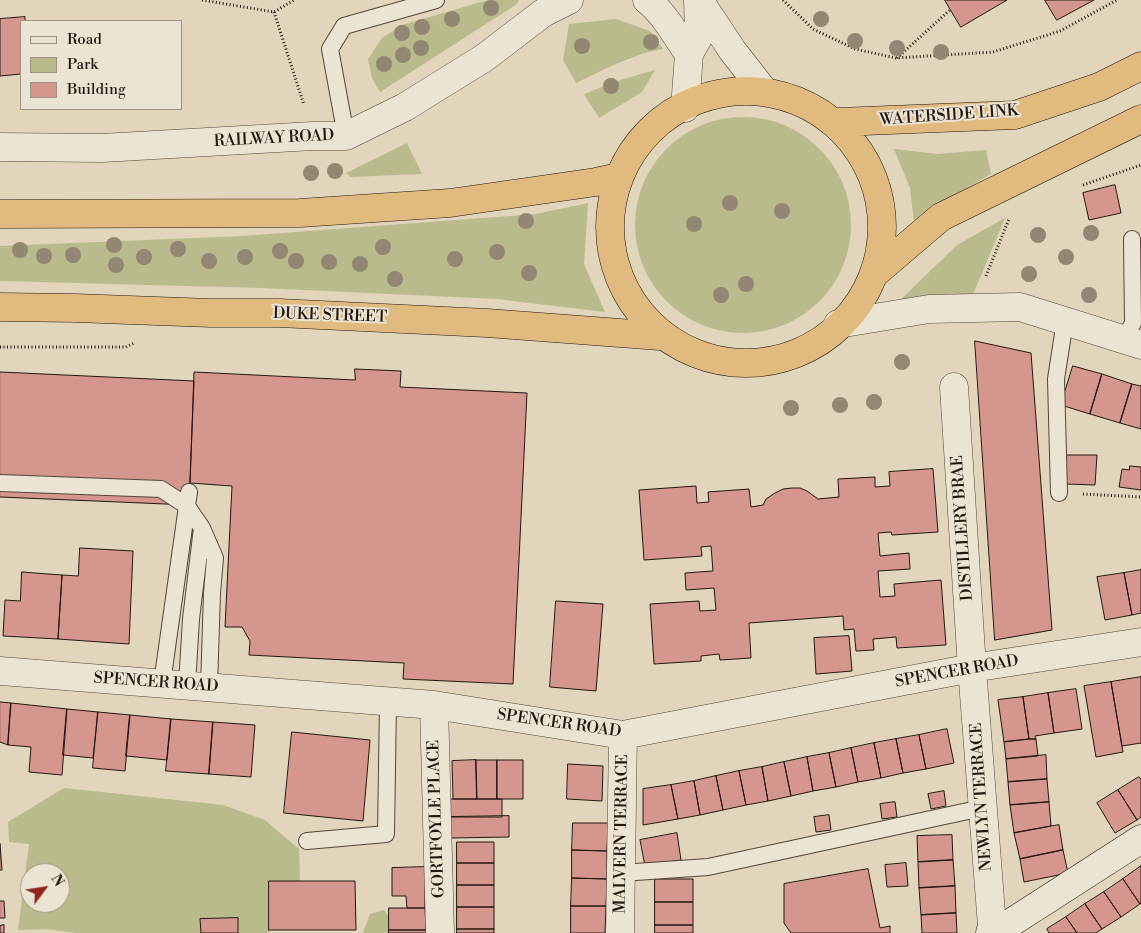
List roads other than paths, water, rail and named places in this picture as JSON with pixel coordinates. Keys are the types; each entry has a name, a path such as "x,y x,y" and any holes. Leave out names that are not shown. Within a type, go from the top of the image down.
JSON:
{"highway":[{"name":"WATERSIDE LINK","path":"839,122 1015,115 1099,87 1141,66"},
{"path":"764,91 800,101 839,122 864,150 880,190 883,232 874,274 855,308 827,336 793,354 747,363 701,357 660,336 631,304 615,269 609,233 619,177 640,143 661,121 685,108 723,92 764,91"},
{"path":"874,274 941,217 1141,119"},
{"path":"0,214 300,213 450,203 619,177"},
{"name":"DUKE STREET","path":"0,307 288,314 487,323 660,336"}],"street":[{"name":"RAILWAY ROAD","path":"0,147 102,148 313,136 346,136 406,107 484,58 543,14 569,0"},
{"path":"647,0 668,24 689,54"},
{"path":"685,108 689,54 699,36 699,0"},
{"path":"699,0 732,50 764,91"},
{"path":"838,324 929,309 1020,307 1133,343"},
{"name":"DISTILLERY BRAE","path":"954,387 972,668"},
{"name":"SPENCER ROAD","path":"0,671 434,704 623,735 972,668 1141,642"},
{"name":"NEWLYN TERRACE","path":"972,668 991,930"},
{"name":"GORTFOYLE PLACE","path":"434,704 440,933"},
{"name":"MALVERN TERRACE","path":"620,933 623,735"},
{"path":"991,930 1010,924 1141,839"}],"lane":[{"path":"346,136 330,49 344,26 436,0"},
{"path":"1132,239 1133,343"},
{"path":"1059,493 1056,379 1065,322"},
{"path":"0,483 161,489 188,499 215,558 212,593 186,685"},
{"path":"186,685 188,499"},
{"path":"186,685 191,619 202,528"},
{"path":"307,841 386,834 388,702"},
{"path":"621,873 708,867 982,808"}]}
